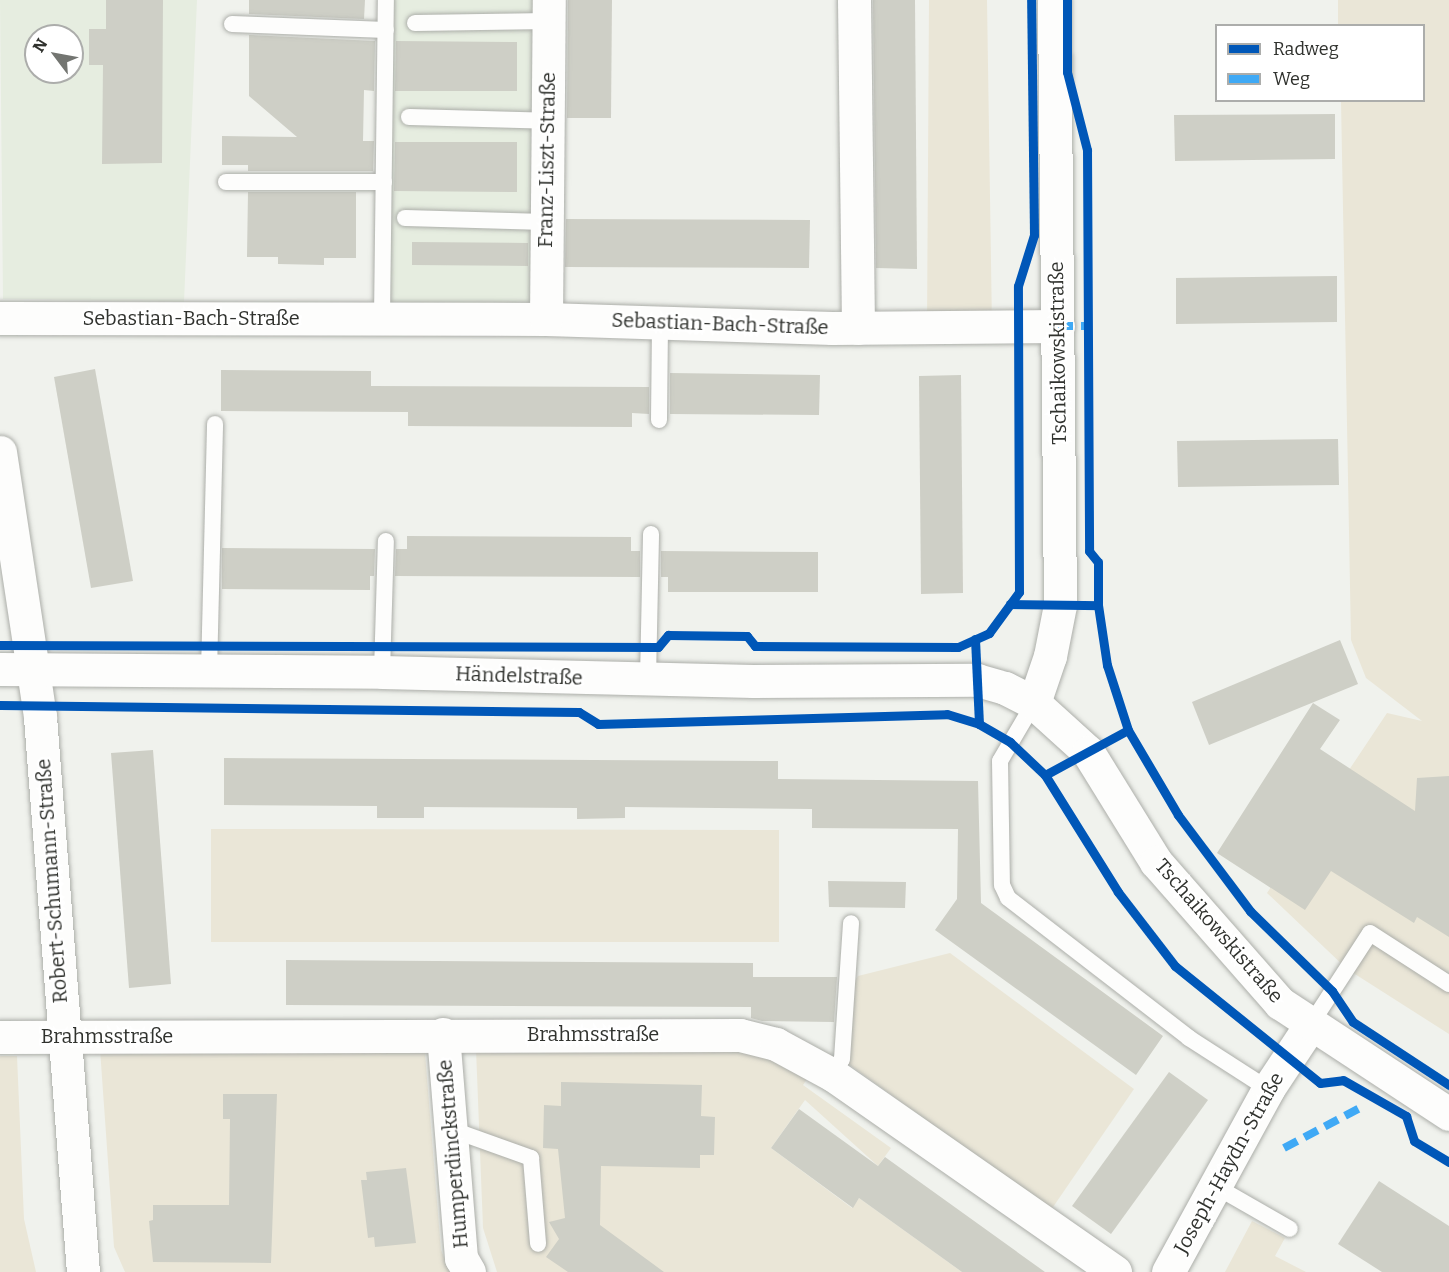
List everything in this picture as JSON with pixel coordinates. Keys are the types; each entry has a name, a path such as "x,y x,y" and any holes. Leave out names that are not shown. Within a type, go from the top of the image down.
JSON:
{"street":[{"path":"854,0 858,328"},
{"name":"Tschaikowskistraße","path":"1054,0 1060,605 1050,657 1034,702 1088,752 1156,862 1207,924 1280,1003 1449,1114"},
{"name":"Franz-Liszt-Straße","path":"546,319 549,11"},
{"name":"Sebastian-Bach-Straße","path":"0,318 382,317 858,328 1058,326"},
{"name":"Robert-Schumann-Straße","path":"0,452 35,670 83,1272"},
{"name":"Händelstraße","path":"0,669 382,672 648,679 977,680 1034,702"},
{"name":"Joseph-Haydn-Straße","path":"1168,1272 1268,1089 1311,1024"},
{"name":"Brahmsstraße","path":"0,1037 443,1034 740,1035 776,1044 833,1075 1115,1272"},
{"name":"Humperdinckstraße","path":"443,1034 453,1130 461,1258 469,1272"}],"lane":[{"path":"382,317 386,0"},
{"path":"415,23 549,11"},
{"path":"232,24 386,30"},
{"path":"409,117 548,121"},
{"path":"226,182 384,182"},
{"path":"405,218 546,222"},
{"path":"659,420 660,322"},
{"path":"209,672 215,424"},
{"path":"648,679 651,534"},
{"path":"382,672 386,540"},
{"name":"Tschaikowskistraße","path":"1034,702 1000,761 1002,885 1008,898 1189,1038 1268,1089"},
{"path":"833,1075 842,1059 851,923"},
{"path":"1311,1024 1370,933 1449,984"},
{"path":"453,1130 531,1158 538,1244"},
{"path":"1215,1186 1290,1229"}],"shaded area":[{"path":"0,0 197,0 184,302 3,299"},
{"path":"386,0 549,0 546,319 382,317"},
{"path":"929,0 987,0 992,327 927,327"},
{"path":"1338,0 1449,0 1449,1034 1347,969 1267,893 1387,713 1422,721 1366,678 1351,640 1341,102 1425,102 1425,24 1338,24"},
{"path":"211,829 779,830 779,942 211,942"},
{"path":"950,953 1134,1089 1051,1210 847,1063 852,985 858,976"},
{"path":"718,1047 813,1070 803,1085 891,1148 878,1166 805,1100 771,1148 852,1208 859,1198 962,1272 497,1272 483,1228 476,1049"},
{"path":"100,1049 425,1053 441,1250 450,1272 125,1272 114,1247"},
{"path":"0,1056 17,1056 24,1219 36,1272 0,1272"},
{"path":"1252,1221 1285,1238 1275,1256 1306,1272 1225,1272"}],"building":[{"path":"106,0 163,0 162,163 102,164 103,65 89,65 89,29 106,29"},
{"path":"249,0 365,0 364,19 249,14"},
{"path":"568,0 612,0 611,118 567,118"},
{"path":"873,0 915,0 917,269 876,268"},
{"path":"249,35 375,41 374,91 364,90 363,141 374,141 373,171 248,171 248,165 222,165 222,136 297,137 249,96"},
{"path":"396,41 517,42 517,91 395,91"},
{"path":"1335,114 1335,159 1175,161 1174,115"},
{"path":"395,142 517,142 517,192 394,191"},
{"path":"248,192 356,192 356,258 324,258 324,265 278,264 278,257 247,257"},
{"path":"566,219 810,220 809,268 565,267"},
{"path":"412,242 528,243 528,266 412,265"},
{"path":"1337,276 1337,322 1176,324 1176,278"},
{"path":"95,369 133,581 91,588 54,377"},
{"path":"221,370 371,371 371,386 649,387 649,414 632,413 632,427 408,426 408,412 221,411"},
{"path":"670,373 820,375 819,415 670,414"},
{"path":"961,375 963,593 921,594 919,376"},
{"path":"1338,439 1339,485 1178,487 1177,441"},
{"path":"407,536 631,537 631,551 640,551 640,577 395,576 396,549 407,549"},
{"path":"222,548 375,549 374,576 370,576 370,590 222,589"},
{"path":"661,551 818,552 818,592 668,592 668,577 661,577"},
{"path":"1340,640 1358,684 1209,745 1192,702"},
{"path":"1313,703 1340,720 1320,749 1415,811 1417,778 1449,776 1449,937 1417,917 1414,923 1331,871 1305,910 1217,853"},
{"path":"153,750 171,984 129,988 111,753"},
{"path":"224,758 778,761 778,779 978,781 981,903 1163,1036 1136,1075 935,930 957,899 958,829 812,828 812,809 625,807 625,818 577,819 577,808 424,807 424,818 377,818 377,806 224,805"},
{"path":"828,881 906,882 905,908 829,907"},
{"path":"286,960 753,963 753,977 837,977 834,1022 762,1021 751,1018 751,1007 286,1005"},
{"path":"1169,1072 1208,1100 1111,1234 1072,1206"},
{"path":"561,1082 702,1085 701,1116 715,1117 714,1155 700,1155 700,1168 601,1166 600,1225 664,1272 568,1272 546,1257 559,1239 549,1222 565,1218 558,1149 543,1148 544,1105 561,1106"},
{"path":"223,1094 277,1094 271,1263 153,1262 149,1221 153,1220 153,1205 229,1205 230,1119 223,1119"},
{"path":"799,1109 878,1166 885,1157 1045,1272 962,1272 859,1198 853,1208 771,1148"},
{"path":"406,1168 416,1243 375,1247 374,1237 368,1238 361,1180 367,1180 366,1172"},
{"path":"1379,1181 1449,1226 1449,1272 1382,1272 1338,1244"}],"marked path":[{"path":"1058,326 1089,326"},
{"path":"1284,1148 1360,1108"}],"cycle path":[{"path":"0,645 658,647 668,635 747,636 755,646 958,647 989,633 1019,592 1018,286 1034,235 1031,0"},
{"path":"1067,0 1067,72 1087,150 1089,551 1098,562 1098,605 1107,665 1128,730 1178,815 1250,911 1332,991 1353,1022 1449,1085"},
{"path":"1010,604 1098,605"},
{"path":"975,639 979,724"},
{"path":"0,705 579,712 598,724 947,714 979,724 1010,742 1045,775 1118,892 1175,966 1320,1083 1343,1080 1406,1116 1414,1141 1449,1162"},
{"path":"1045,775 1128,730"}]}
